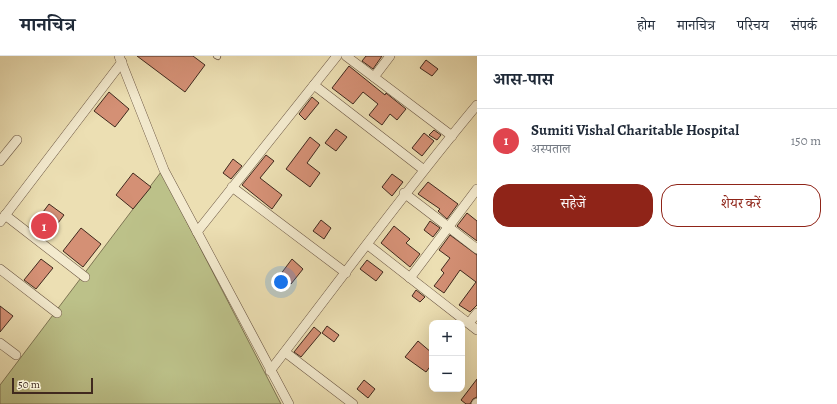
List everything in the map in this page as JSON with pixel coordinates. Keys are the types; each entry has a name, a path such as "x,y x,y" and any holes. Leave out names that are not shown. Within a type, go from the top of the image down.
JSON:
{"street":[{"path":"196,232 337,56"},
{"path":"346,56 452,136"},
{"path":"374,77 390,56"},
{"path":"85,277 2,218 120,59"},
{"path":"120,59 164,170 270,371 289,404"},
{"path":"314,85 424,170"},
{"path":"270,371 368,245 404,193 477,105"},
{"path":"0,161 16,140"},
{"path":"232,186 346,273"},
{"path":"410,278 477,189"},
{"path":"404,193 477,249"},
{"path":"368,245 477,330"},
{"path":"0,268 57,312"},
{"path":"469,324 477,313"},
{"path":"0,343 16,355"},
{"path":"285,352 353,404"}],"green space":[{"path":"161,172 281,404 0,404 0,385"}],"building":[{"path":"137,56 193,56 205,65 185,92"},
{"path":"366,56 382,56 373,69 362,61"},
{"path":"426,60 438,69 432,76 420,68"},
{"path":"349,66 385,95 386,93 406,109 397,120 390,114 382,125 369,115 378,104 363,92 353,104 332,88"},
{"path":"109,92 129,109 115,127 94,111"},
{"path":"312,97 319,103 305,120 299,114"},
{"path":"336,129 347,137 336,151 325,143"},
{"path":"434,130 441,135 437,140 429,135"},
{"path":"424,133 434,141 422,156 412,148"},
{"path":"310,137 320,145 307,163 320,173 310,187 286,169"},
{"path":"266,155 274,161 260,178 282,195 272,209 242,185"},
{"path":"233,159 242,166 231,179 223,173"},
{"path":"133,173 151,187 133,209 116,195"},
{"path":"392,174 403,182 392,196 382,187"},
{"path":"428,182 458,204 447,219 438,211 440,209 418,194"},
{"path":"49,204 64,215 46,239 31,228"},
{"path":"467,213 477,221 477,241 457,226"},
{"path":"321,220 331,228 324,239 313,231"},
{"path":"430,221 440,228 433,237 424,230"},
{"path":"394,226 410,239 406,243 420,254 410,267 381,243"},
{"path":"81,228 101,244 83,267 63,251"},
{"path":"450,235 477,255 477,305 470,312 459,305 476,282 460,270 444,293 434,286 444,273 441,270 450,258 439,250"},
{"path":"41,259 53,268 36,289 24,280"},
{"path":"292,259 303,269 291,284 280,275"},
{"path":"367,260 383,272 376,281 360,269"},
{"path":"416,290 425,297 420,302 412,296"},
{"path":"0,306 13,316 0,332"},
{"path":"327,326 339,335 334,342 322,333"},
{"path":"314,327 321,333 301,357 294,352"},
{"path":"418,341 429,350 429,368 426,372 405,357"},
{"path":"477,379 477,397 473,399 470,404 466,404 461,400"},
{"path":"364,380 375,389 368,398 357,389"}],"place":[{"name":"Sumiti Vishal Charitable Hospital","path":"44,226"}]}
